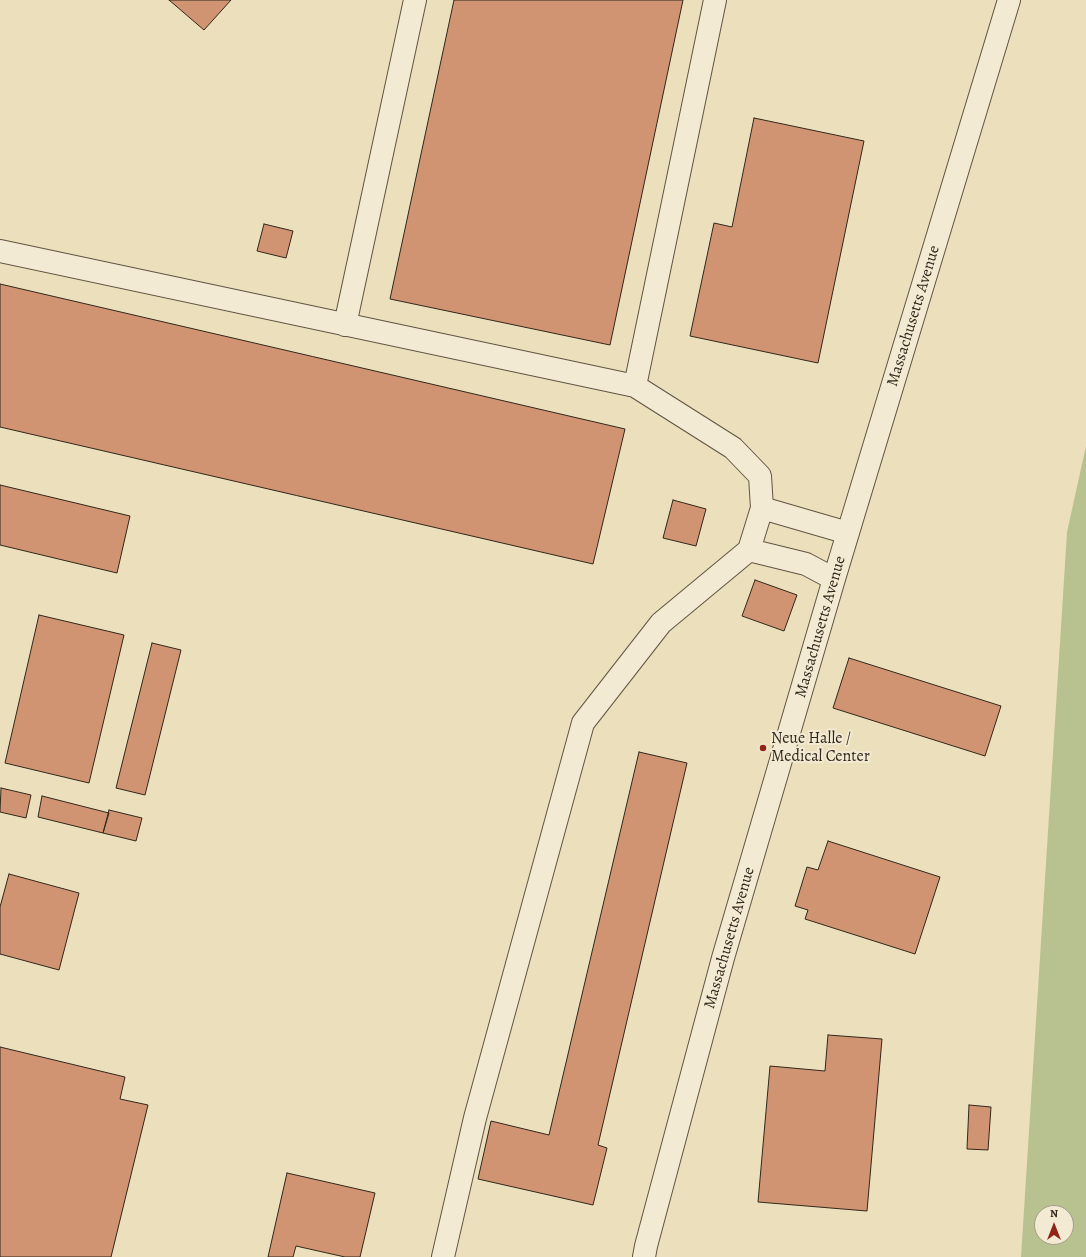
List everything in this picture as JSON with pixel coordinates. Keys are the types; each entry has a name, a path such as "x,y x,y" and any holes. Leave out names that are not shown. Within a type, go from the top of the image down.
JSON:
{"street":[{"path":"345,325 415,0"},
{"path":"635,386 715,0"},
{"name":"Massachusetts Avenue","path":"644,1257 723,958 834,579 1009,0"},
{"path":"0,251 635,386 733,448 760,476 762,508 748,550 661,623 583,723 475,1118 443,1257"},
{"path":"762,508 848,533"},
{"path":"748,550 806,564 834,579"}],"green space":[{"path":"1086,446 1086,1257 1021,1257 1067,532"}],"building":[{"path":"169,0 231,0 204,30"},
{"path":"454,0 683,0 610,345 390,299"},
{"path":"754,118 864,141 818,363 690,336 714,223 732,227"},
{"path":"264,224 293,231 286,258 257,251"},
{"path":"0,284 625,429 593,564 0,427"},
{"path":"0,485 130,516 117,573 0,545"},
{"path":"673,500 706,509 696,546 663,538"},
{"path":"755,580 797,595 784,631 742,616"},
{"path":"39,615 124,635 89,783 5,763"},
{"path":"152,643 181,650 145,795 116,788"},
{"path":"849,658 1001,706 985,756 833,708"},
{"path":"639,752 687,763 598,1145 607,1148 593,1205 478,1179 491,1121 549,1135"},
{"path":"1,788 31,795 26,818 0,812"},
{"path":"42,796 109,813 103,833 38,817"},
{"path":"109,810 142,818 136,841 103,833"},
{"path":"828,841 940,877 915,954 805,919 808,910 795,906 807,867 818,870"},
{"path":"9,874 79,893 59,970 0,954 0,907"},
{"path":"828,1035 882,1039 867,1211 758,1202 770,1066 825,1071"},
{"path":"0,1047 125,1077 120,1099 148,1105 111,1257 0,1257"},
{"path":"969,1105 991,1107 988,1150 967,1149"},
{"path":"287,1173 375,1193 360,1257 345,1257 296,1246 293,1257 268,1257"}],"place":[{"name":"Neue Halle / Medical Center","path":"763,748"}]}
